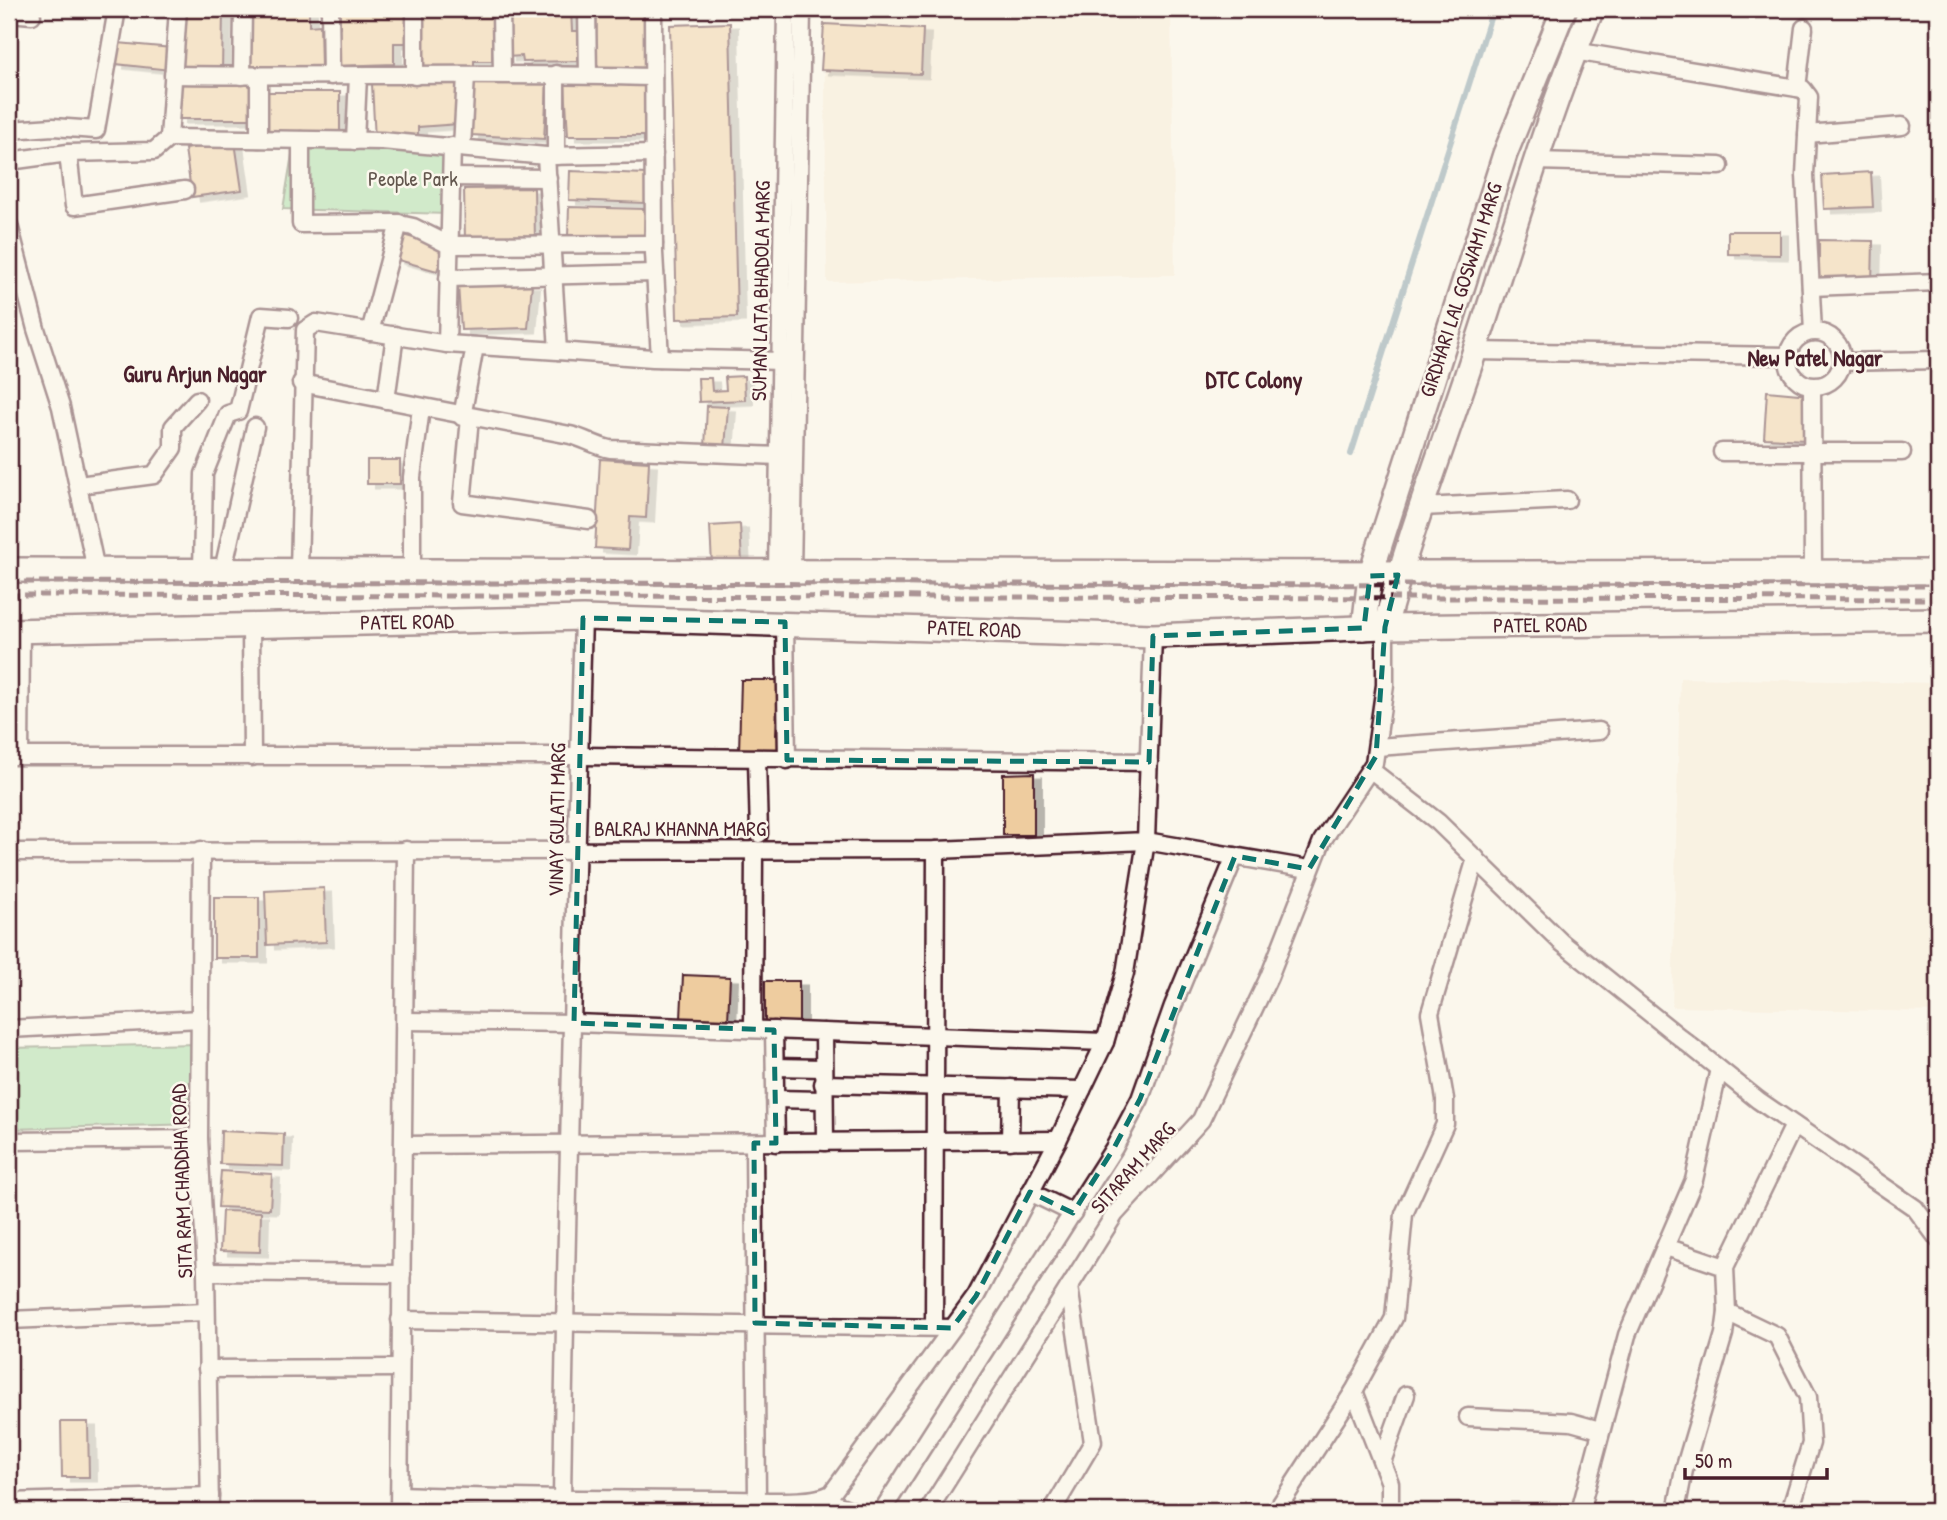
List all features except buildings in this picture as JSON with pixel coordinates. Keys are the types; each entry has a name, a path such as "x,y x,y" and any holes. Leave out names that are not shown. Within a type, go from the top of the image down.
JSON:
{"main road":[{"name":"GIRDHARI LAL GOSWAMI MARG","path":"1374,628 1370,576 1505,154 1564,9"},
{"name":"GIRDHARI LAL GOSWAMI MARG","path":"1374,628 1398,575 1422,507 1475,351 1558,89 1592,9"},
{"path":"9,570 785,573 1162,571 1370,576 1938,572"},
{"name":"PATEL ROAD","path":"15,631 583,618 785,622 1153,636 1374,628 1938,620"}],"street":[{"path":"9,130 53,127 96,130 117,9"},
{"path":"169,138 178,9"},
{"path":"242,76 243,9"},
{"path":"330,9 331,76"},
{"path":"415,9 415,76"},
{"path":"501,9 502,74"},
{"path":"587,9 588,75"},
{"path":"653,9 654,244 660,358"},
{"name":"SUMAN LATA BHADOLA MARG","path":"785,573 779,456 786,9"},
{"name":"SUMAN LATA BHADOLA MARG","path":"785,573 802,9"},
{"path":"9,13 32,15"},
{"path":"1797,88 1804,28"},
{"path":"1574,51 1803,89 1809,97 1805,175 1813,332"},
{"path":"173,75 556,74 653,77"},
{"path":"556,74 548,178 558,351"},
{"path":"259,76 259,139"},
{"path":"355,141 358,76"},
{"path":"447,344 451,177 466,76"},
{"path":"1807,134 1902,126"},
{"path":"9,161 68,153 154,151 169,138 355,141 551,156 654,154"},
{"path":"301,140 301,224 399,223 449,245 654,244"},
{"path":"68,153 74,206 185,190"},
{"path":"1536,161 1720,166"},
{"path":"451,177 548,178"},
{"path":"370,332 399,223"},
{"path":"9,225 36,329 61,407 96,570"},
{"path":"448,278 655,273"},
{"path":"1811,287 1938,282"},
{"path":"213,570 204,474 228,414 238,411 261,316 289,318"},
{"path":"299,570 301,383 304,330 310,324 447,344 660,358 781,361"},
{"path":"1813,332 1835,340 1843,362 1835,378 1828,384 1812,387 1796,379 1788,364 1788,356 1796,339 1813,332"},
{"path":"386,400 395,335"},
{"path":"475,346 466,417 462,503 589,520"},
{"path":"1475,351 1788,356"},
{"path":"1843,362 1938,360"},
{"path":"301,383 575,436 592,445 610,449 779,456"},
{"path":"1812,387 1813,573"},
{"path":"79,485 154,475 173,448 173,427 197,400"},
{"path":"412,571 412,477 421,408"},
{"path":"213,570 255,427"},
{"path":"1722,452 1902,452"},
{"path":"1422,507 1567,500"},
{"name":"VINAY GULATI MARG","path":"553,1504 564,1324 583,618"},
{"path":"785,622 787,760"},
{"path":"251,625 252,757"},
{"name":"SITARAM MARG","path":"928,1511 1115,1214 1201,1120 1269,977 1322,841 1371,770 1377,747 1385,685 1374,628"},
{"path":"15,631 14,756 1149,762"},
{"path":"406,850 399,1503 553,1504 757,1499 771,1505 820,1498 838,1487 976,1296 1058,1140 1105,1042 1125,974 1146,841 1153,636"},
{"path":"1377,747 1599,731"},
{"path":"757,759 759,834"},
{"path":"1371,770 1438,822 1561,942 1719,1069 1914,1208 1938,1239"},
{"name":"BALRAJ KHANNA MARG","path":"9,852 936,850 1146,841 1309,869"},
{"name":"SITA RAM CHADDHA ROAD","path":"201,850 200,1139 206,1272 210,1504"},
{"path":"753,1029 754,850"},
{"path":"934,1326 932,1142 936,850"},
{"path":"882,1511 1114,1148 1140,1099 1173,1006 1235,856"},
{"path":"1276,1511 1354,1391 1394,1318 1404,1214 1445,1124 1445,1099 1430,1013 1476,858"},
{"path":"9,1029 200,1020"},
{"path":"405,1021 574,1023 1105,1042"},
{"path":"774,1030 776,1143"},
{"path":"824,1032 825,1142"},
{"path":"775,1067 823,1084 1082,1090"},
{"path":"1580,1511 1627,1335 1694,1180 1719,1069"},
{"path":"775,1099 823,1084"},
{"path":"1010,1141 1011,1088"},
{"path":"1676,1511 1684,1470 1706,1402 1727,1312 1725,1267 1794,1125"},
{"path":"9,1141 200,1139"},
{"path":"403,1145 1058,1140"},
{"path":"754,1143 757,1499"},
{"path":"1030,1192 1073,1213"},
{"path":"1666,1247 1725,1267"},
{"path":"206,1272 402,1274"},
{"path":"1052,1511 1093,1442 1069,1287"},
{"path":"9,1320 206,1312"},
{"path":"1727,1312 1777,1336 1808,1397 1811,1443 1790,1511"},
{"path":"400,1320 564,1324 755,1323 952,1328"},
{"path":"206,1369 400,1368"},
{"path":"1354,1391 1390,1483 1390,1511"},
{"path":"1382,1462 1406,1395"},
{"path":"1468,1417 1571,1422 1600,1430"},
{"path":"820,1498 853,1511"},
{"path":"9,1502 210,1504"}],"highlighted area":[{"path":"1398,575 1385,627 1376,756 1309,869 1235,856 1140,1099 1114,1148 1073,1213 1030,1192 976,1296 952,1328 755,1323 754,1143 776,1143 774,1030 574,1023 583,618 785,622 787,760 1149,762 1153,636 1364,628 1370,576"}],"shaded area":[{"path":"824,9 1171,9 1175,275 827,282"},
{"path":"1680,678 1938,683 1938,1012 1672,1007"}],"green space":[{"name":"People Park","path":"447,144 447,214 283,209 293,148"},
{"path":"197,1044 199,1124 9,1129 9,1048"}],"waterway":[{"path":"1351,454 1493,9"}],"railway":[{"path":"9,582 1938,586"},
{"path":"9,595 1938,599"}],"district":[{"name":"New Patel Nagar","path":"1815,358"},
{"name":"Guru Arjun Nagar","path":"195,374"},
{"name":"DTC Colony","path":"1254,380"}]}
